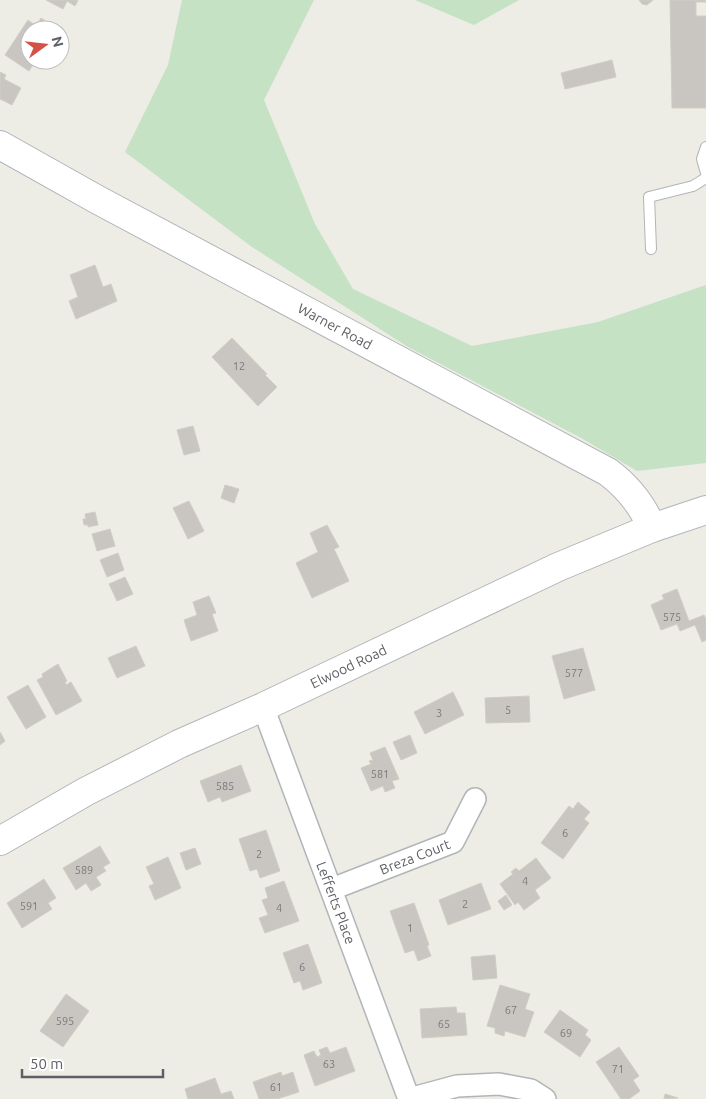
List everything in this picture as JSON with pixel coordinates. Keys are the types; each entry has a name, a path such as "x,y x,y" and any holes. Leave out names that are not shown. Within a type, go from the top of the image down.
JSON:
{"main road":[{"name":"Warner Road","path":"0,145 98,200 608,472 624,485 636,499 652,528"},
{"name":"Elwood Road","path":"0,842 85,792 179,744 263,707 558,567 652,528 706,510"}],"street":[{"name":"Lefferts Place","path":"263,707 409,1099"},
{"name":"Breza Court","path":"332,889 453,842 475,799"},
{"path":"409,1099 457,1086 499,1084 531,1090 546,1099"}],"lane":[{"path":"706,147 702,159 706,173"},
{"path":"651,249 649,197 694,186 706,178"}],"green space":[{"path":"182,0 314,0 264,100 315,224 353,289 472,346 598,322 706,285 706,463 637,471 583,439 408,347 252,247 125,152 168,65"},
{"path":"415,0 519,0 474,25"}],"building":[{"path":"46,0 78,0 75,6 67,1 63,9"},
{"path":"639,0 653,0 647,5 642,4"},
{"path":"670,0 706,0 706,2 696,2 696,16 706,16 706,108 672,108"},
{"path":"20,32 20,65 5,55"},
{"path":"612,60 616,77 565,89 561,73"},
{"path":"0,72 6,75 4,79 21,88 12,105 0,99"},
{"path":"95,265 103,287 111,284 117,301 76,319 69,301 78,297 70,275"},
{"path":"232,338 277,387 258,406 212,357"},
{"path":"193,426 200,451 184,455 177,430"},
{"path":"225,485 239,489 234,503 221,498"},
{"path":"189,501 204,531 188,539 173,508"},
{"path":"95,512 98,525 88,527 88,525 84,525 83,519 86,519 85,514"},
{"path":"327,525 339,547 334,549 349,581 312,598 296,563 318,552 310,533"},
{"path":"110,529 115,546 97,551 92,534"},
{"path":"118,553 124,570 107,577 100,560"},
{"path":"125,577 133,594 117,601 109,584"},
{"path":"677,589 689,621 704,615 706,619 706,640 702,642 695,625 680,631 677,624 661,630 651,605 664,599 662,595"},
{"path":"209,596 216,613 212,614 218,631 191,641 184,620 197,615 193,602"},
{"path":"136,646 145,666 117,678 108,658"},
{"path":"583,648 595,690 564,699 552,656"},
{"path":"58,664 67,681 65,682 66,685 71,682 82,701 56,715 37,680 43,677 42,674"},
{"path":"28,685 46,717 26,729 7,697"},
{"path":"453,692 464,715 425,734 414,712"},
{"path":"529,696 530,722 486,723 485,698"},
{"path":"0,732 5,741 0,745"},
{"path":"410,735 417,753 401,760 393,742"},
{"path":"385,747 399,779 392,781 395,788 385,792 383,786 371,791 361,768 371,764 369,761 373,760 370,753"},
{"path":"241,765 251,791 222,802 220,797 208,802 200,781"},
{"path":"578,802 590,812 584,819 589,823 563,859 541,843 569,806 573,809"},
{"path":"266,830 280,871 260,878 257,869 250,871 239,839"},
{"path":"100,846 110,863 103,867 106,871 96,877 101,885 91,891 86,883 76,890 63,868"},
{"path":"195,848 201,864 186,870 180,853"},
{"path":"168,857 181,888 155,900 149,886 154,884 146,867"},
{"path":"536,858 551,878 535,890 540,898 524,910 518,902 515,905 500,884 513,874 511,872 516,868 519,871"},
{"path":"44,879 56,898 48,903 52,909 22,928 7,903"},
{"path":"284,881 299,921 265,933 259,918 268,915 262,900 268,898 265,888"},
{"path":"481,883 491,909 448,925 439,900"},
{"path":"506,895 512,905 504,910 498,901"},
{"path":"414,903 431,956 418,961 414,950 405,953 390,911"},
{"path":"308,944 322,983 303,990 300,981 294,983 283,953"},
{"path":"495,955 497,978 473,980 471,957"},
{"path":"500,985 530,994 525,1009 534,1012 525,1037 505,1031 504,1036 495,1033 495,1028 487,1026"},
{"path":"66,994 89,1011 63,1047 40,1031"},
{"path":"456,1007 457,1013 465,1013 467,1035 422,1038 420,1009"},
{"path":"560,1010 588,1030 585,1035 591,1040 580,1057 544,1032"},
{"path":"327,1047 330,1053 346,1047 355,1071 315,1086 304,1055 314,1051 317,1057 321,1055 319,1050"},
{"path":"619,1047 639,1076 633,1080 640,1091 629,1099 621,1099 596,1062"},
{"path":"281,1072 282,1076 293,1072 299,1092 277,1099 259,1099 253,1082"},
{"path":"215,1078 221,1094 231,1091 234,1099 188,1099 185,1089"},
{"path":"665,1094 678,1098 664,1099"}]}
